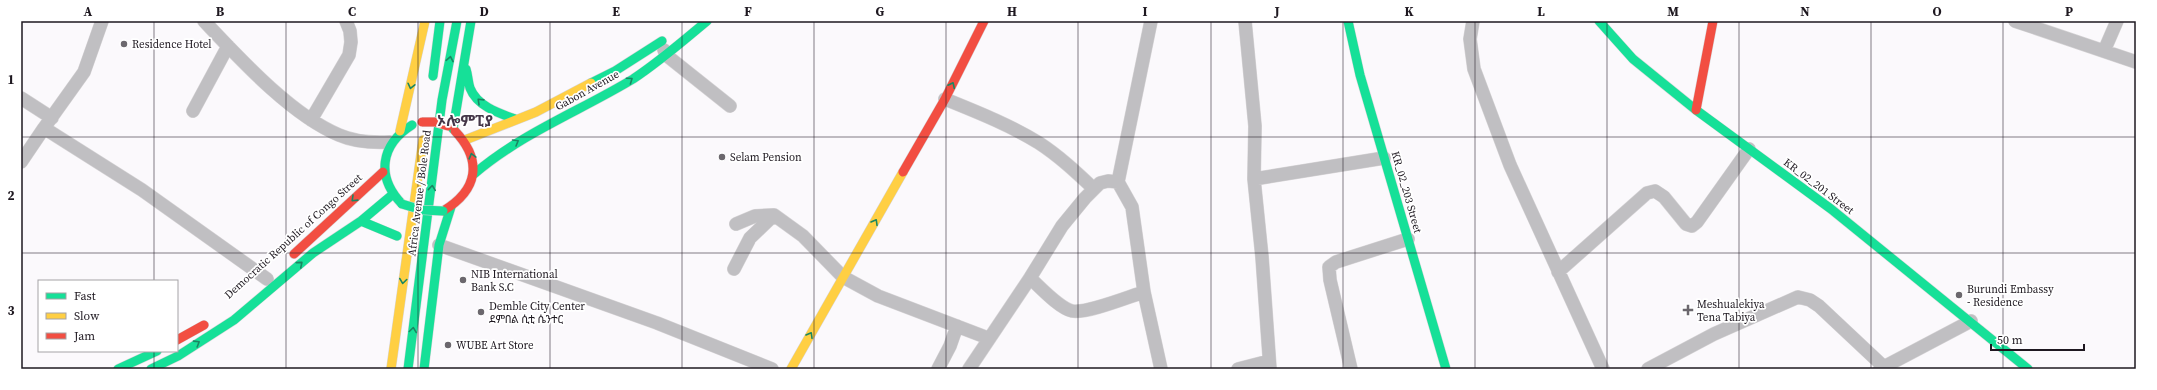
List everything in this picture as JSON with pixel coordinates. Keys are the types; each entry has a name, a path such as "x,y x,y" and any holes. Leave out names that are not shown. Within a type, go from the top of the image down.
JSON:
{"main road":[{"path":"400,131 425,21"},
{"path":"431,88 440,21"},
{"name":"Africa Avenue / Bole Road","path":"408,369 427,229 442,100 457,21"},
{"path":"452,129 465,64 471,21"},
{"name":"Gabon Avenue","path":"474,174 493,156 518,140 624,84 666,55 707,21"},
{"path":"791,369 946,99 984,21"},
{"name":"KR_02_203 Street","path":"1348,21 1360,75 1446,369"},
{"name":"KR_02_201 Street","path":"1599,21 1633,59 1696,110 1831,209 1971,321 2028,369"},
{"path":"1696,110 1713,21"},
{"name":"Gabon Avenue","path":"465,140 514,119 536,112 615,71 665,38"},
{"path":"465,64 471,91 490,109 514,119"},
{"name":"Africa Avenue / Bole Road","path":"391,369 428,112"},
{"path":"422,122 435,122 452,129 465,140 471,150 474,162 474,174 468,190 450,207 431,212 416,210 398,200 386,184 383,172 390,142 400,131 422,122"},
{"name":"Democratic Republic of Congo Street","path":"286,261 383,172"},
{"path":"398,200 398,214"},
{"path":"151,369 178,356 234,320 331,239 398,200"},
{"path":"424,369 439,244 450,207"},
{"path":"361,221 396,236"},
{"path":"323,226 331,239"},
{"path":"178,339 213,320"},
{"path":"118,369 155,352"}],"street":[{"path":"21,162 84,72 102,21"},
{"path":"204,21 281,96 310,120 338,135 352,140 390,142"},
{"path":"310,120 350,55 350,30 346,21"},
{"path":"1151,21 1118,182 1132,207 1144,292 1161,369"},
{"path":"1238,369 1269,365 1262,257 1254,179 1255,126 1245,21"},
{"path":"1473,21 1470,39 1474,69 1510,165 1603,369"},
{"path":"2014,21 2136,62"},
{"path":"2104,51 2117,21"},
{"path":"665,38 666,55 730,106"},
{"path":"193,111 228,46"},
{"path":"21,98 52,118"},
{"path":"946,99 1003,123 1040,144 1066,163 1093,188"},
{"path":"44,128 142,190 266,279"},
{"path":"1558,272 1647,193 1655,191 1664,198 1686,224 1692,226 1697,222 1749,149"},
{"path":"1254,179 1384,158"},
{"path":"969,369 988,338 1030,278 1062,226 1093,188 1108,180 1118,182"},
{"path":"734,269 752,235 774,215"},
{"path":"736,224 755,216 774,215 803,236 843,277 878,296 988,338"},
{"path":"1351,369 1330,280 1329,267 1336,262 1408,240"},
{"path":"439,244 657,323 772,369"},
{"path":"1030,278 1071,311 1083,311 1144,292"},
{"path":"1648,369 1714,334 1798,297 1810,300 1819,306 1882,368 1971,321"},
{"path":"938,369 950,346 957,326"}],"traffic: fast":[{"path":"433,76 440,21"},
{"path":"408,369 442,100 457,21"},
{"path":"453,129 471,21"},
{"path":"474,174 492,159 531,134 633,79 662,58 707,21"},
{"path":"1348,21 1360,75 1446,369"},
{"path":"1599,21 1633,59 1696,110 1831,209 2028,369"},
{"path":"591,83 615,71 662,41"},
{"path":"466,69 470,88 478,100 489,108 515,119"},
{"path":"402,204 388,183 385,172 385,162 393,142 401,133 412,125"},
{"path":"151,369 178,356 234,320 313,253 361,221 392,195"},
{"path":"402,204 422,210 443,211"},
{"path":"424,369 439,245 451,207"},
{"path":"361,221 397,236"},
{"path":"118,369 155,352"}],"traffic: slow":[{"path":"400,131 425,21"},
{"path":"465,140 536,112 591,83"},
{"path":"391,369 423,140"},
{"path":"791,369 903,172"}],"traffic: jam":[{"path":"903,172 945,99 984,21"},
{"path":"1696,110 1713,21"},
{"path":"422,122 435,122 448,126"},
{"path":"443,211 455,203 464,194 470,184 473,174 473,164 470,153 464,142 455,131"},
{"path":"294,254 383,172"},
{"path":"178,339 204,325"}],"place":[{"name":"Residence Hotel","path":"124,44"},
{"name":"Selam Pension","path":"722,157"},
{"name":"NIB International Bank S.C","path":"463,280"},
{"name":"Burundi Embassy - Residence","path":"1959,295"},
{"name":"Meshualekiya Tena Tabiya","path":"1688,310"},
{"name":"Demble City Center ደምበል ሲቲ ሴንተር","path":"481,312"},
{"name":"WUBE Art Store","path":"448,345"}],"district":[{"name":"ኦሎምፒያ","path":"465,121"}]}
